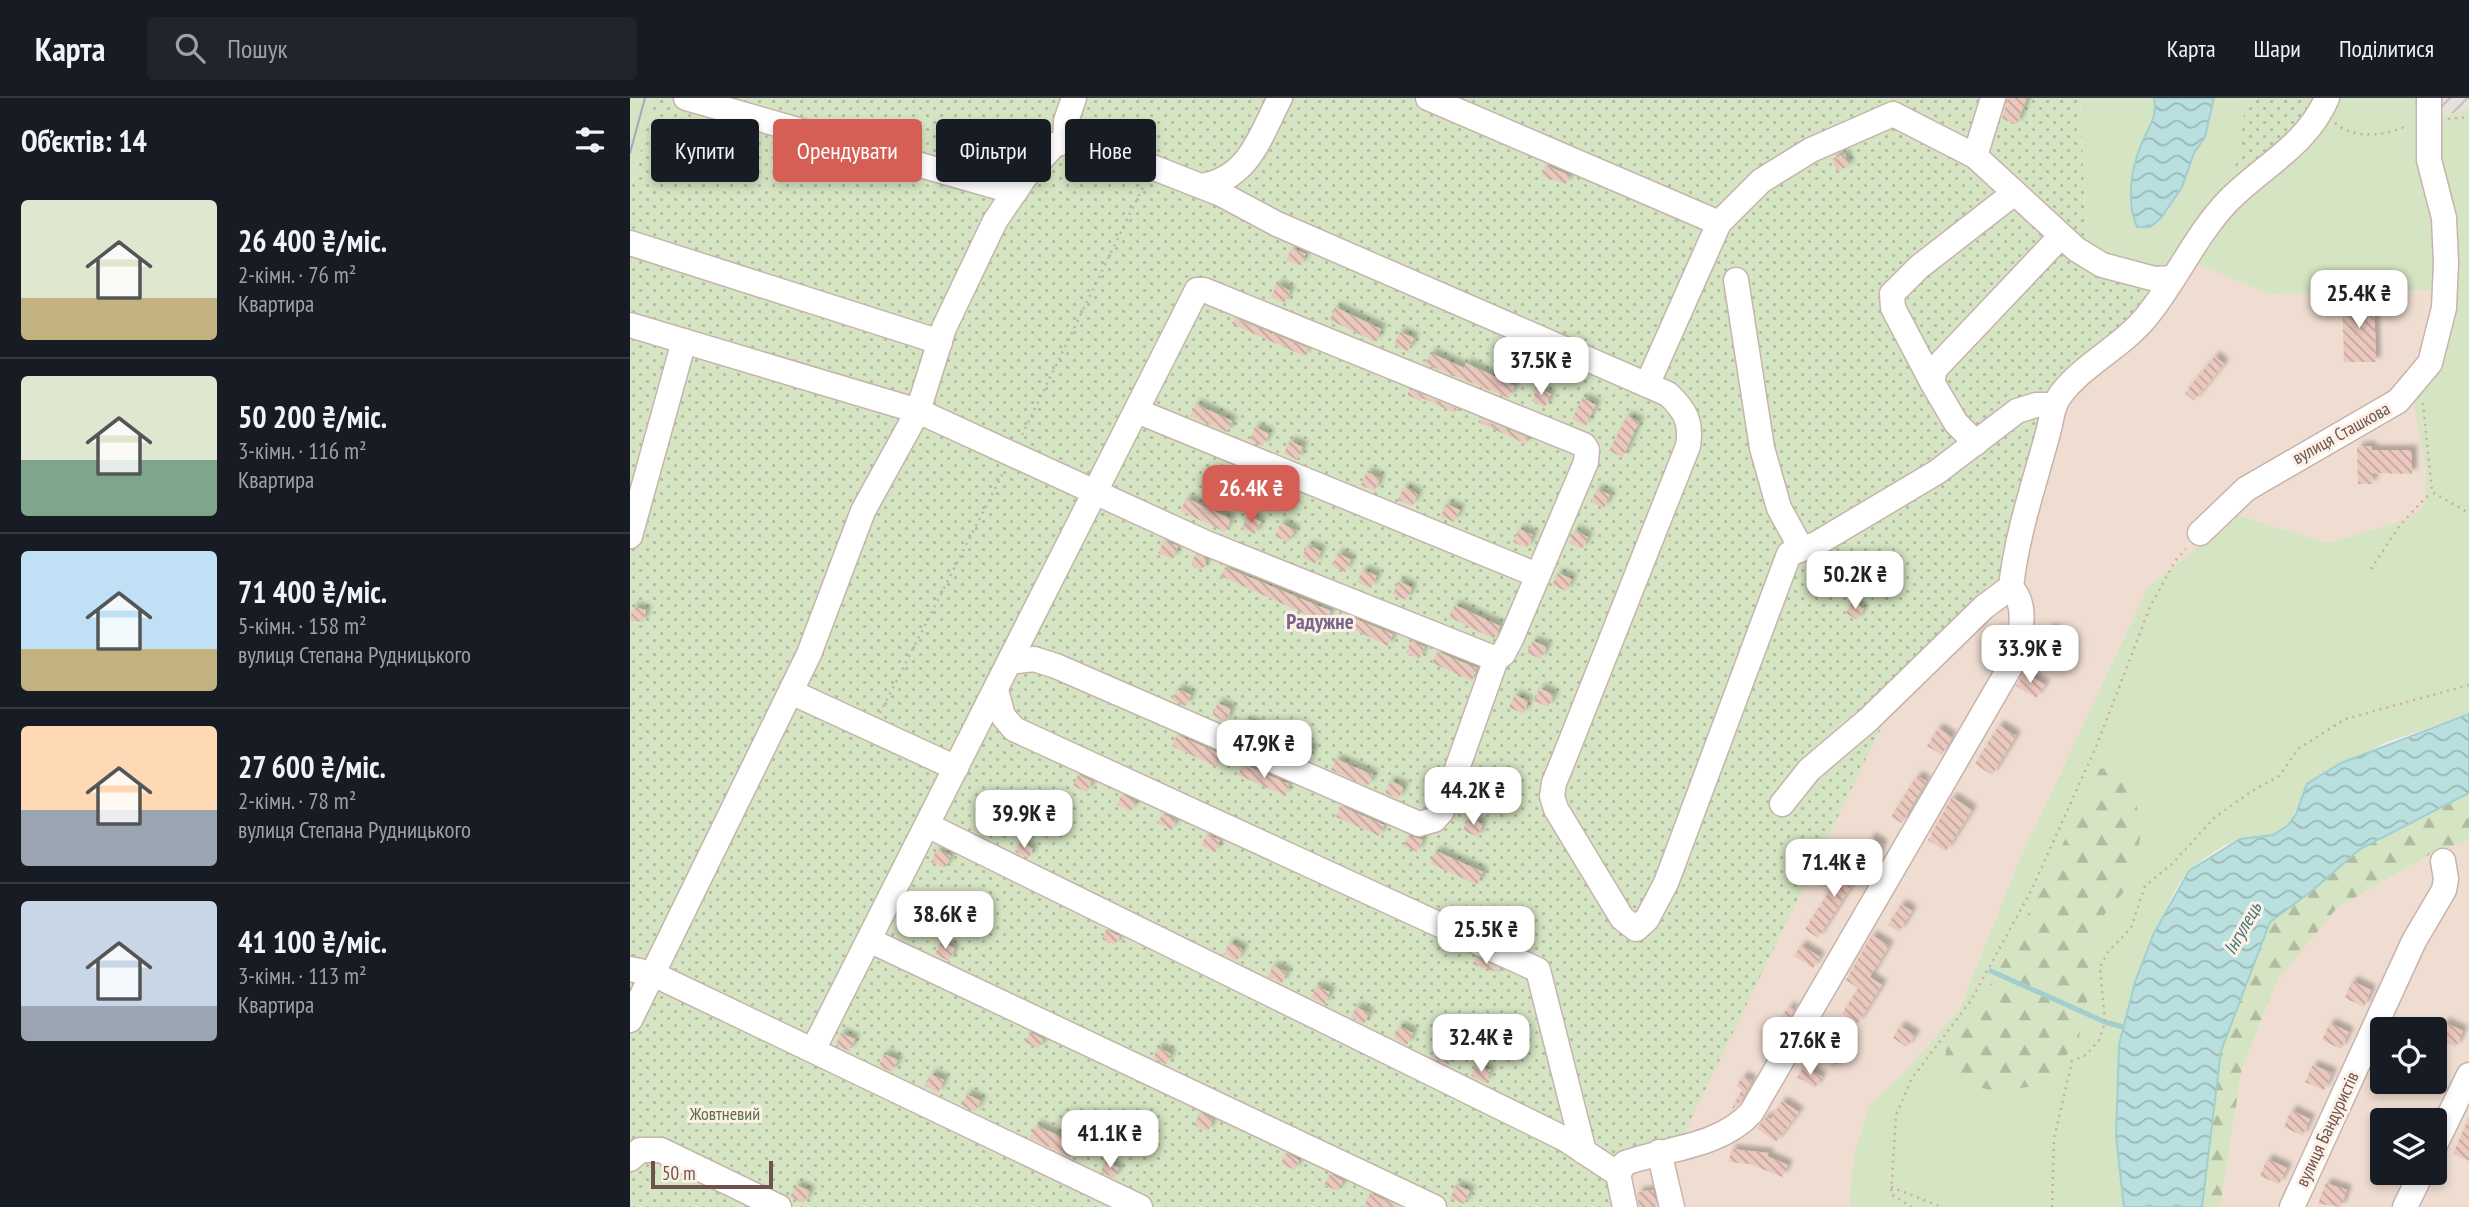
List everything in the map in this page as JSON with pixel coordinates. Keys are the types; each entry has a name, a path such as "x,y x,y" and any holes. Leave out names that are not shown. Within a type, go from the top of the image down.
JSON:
{"street":[{"path":"686,98 1015,192"},
{"path":"1067,119 1074,98"},
{"path":"1201,186 1229,178 1247,161 1280,98"},
{"path":"1428,98 1719,223"},
{"path":"1975,156 1993,98"},
{"path":"1782,804 1809,769 1868,720 1984,607 2011,587 2023,515 2053,405 2077,376 2124,341 2148,314 2207,226 2230,199 2312,128 2327,99"},
{"name":"вулиця Сташкова","path":"2200,533 2246,489 2398,401 2430,363 2444,308 2446,263 2444,218 2429,160 2428,101"},
{"path":"1647,385 1719,223 1761,181 1801,156 1894,114 1975,156 2061,236 2102,265 2155,279 2173,278"},
{"path":"630,1020 642,971 809,654 863,511 918,411 940,342 995,220 1054,145 1065,142"},
{"path":"1156,168 1201,186 1277,224 1668,394 1679,404 1691,430 1688,446 1563,761 1552,796 1564,824 1630,927 1636,929 1647,919 1666,883 1788,554 1816,544 1937,472 2017,411 2036,405 2053,405"},
{"path":"1976,443 1956,423 1932,382 1892,308 1892,294 1919,267 2013,194"},
{"path":"1932,382 1934,369 1941,360 2061,236"},
{"path":"630,243 940,342"},
{"path":"1736,280 1762,448 1779,508 1801,548"},
{"path":"813,1050 1198,290 1204,289 1584,445 1587,450 1586,462 1503,654 1496,659 1442,811 1434,820 1419,824 1056,666 1034,659 1010,662"},
{"path":"630,325 918,411 1206,543 1496,659"},
{"path":"630,536 684,341"},
{"path":"1137,411 1537,575"},
{"path":"1625,1207 1618,1174 1625,1163 1717,1138 1737,1129 1751,1114 2013,662 2023,615 2021,599 2011,587"},
{"path":"996,690 1003,716 1014,729 1538,970 1584,1152"},
{"path":"791,692 957,768"},
{"path":"927,825 1565,1139 1618,1174"},
{"name":"вулиця Бандуристів","path":"2292,1207 2414,941 2444,890 2446,879 2443,862"},
{"path":"869,940 1434,1207"},
{"path":"642,971 1140,1207"},
{"path":"2447,1120 2469,1075"},
{"path":"630,1158 640,1150 661,1150 779,1207"},
{"path":"1659,1153 1672,1207"},
{"path":"2405,1207 2416,1185"}],"path":[{"path":"2327,99 2329,113 2337,125 2346,131 2368,135 2399,130 2414,122 2428,101"},
{"path":"2371,569 2400,525 2432,492 2423,399"},
{"path":"2432,492 2469,513"},
{"path":"1912,1207 1891,1195 1896,1115 1912,1078 1970,1002 2031,891 2096,747 2150,607 2175,561 2200,533"},
{"path":"2052,1207 2054,1139 2072,1060 2086,1055 2099,1040 2105,1022 2100,967 2108,952 2131,928 2145,886 2172,864 2215,817 2252,790 2279,776 2298,749 2319,735 2345,719 2469,685"},
{"path":"1891,1187 1942,1207"}],"shaded area":[{"path":"2429,98 2469,98 2469,109 2427,120"},
{"path":"2186,259 2269,294 2446,290 2412,388 2426,473 2424,506 2408,519 2328,543 2237,515 2148,587 2019,861 1959,1010 1900,1077 1870,1104 1849,1207 1625,1207 1625,1163 1881,727 2053,405"},
{"path":"2469,841 2469,1207 2220,1207 2242,1068 2281,974 2337,908 2436,851"}],"green space":[{"path":"630,98 655,98 630,188"},
{"name":"Жовтневий","path":"655,98 2080,98 2087,255 2173,278 2062,393 2011,587 1899,691 1677,1148 1625,1163 1625,1207 630,1207 630,189"},
{"path":"2080,98 2154,98 2153,117 2132,175 2132,207 2138,227 2150,227 2182,187 2194,153 2205,137 2214,98 2248,98 2230,197 2327,98 2429,98 2428,120 2469,109 2469,714 2385,743 2307,784 2295,812 2277,833 2228,844 2201,861 2182,881 2144,955 2124,1025 2119,1060 2117,1132 2124,1207 1849,1207 1855,1151 1870,1104 1900,1077 1959,1010 2019,861 2148,587 2237,515 2328,543 2408,519 2424,505 2426,473 2411,388 2445,290 2269,294 2186,259 2173,278 2087,255"},
{"path":"2248,98 2327,98 2230,199 2245,108"},
{"path":"2120,765 2132,777 2141,832 2132,882 2103,916 2096,932 2087,1003 2078,1041 2041,1085 1999,1091 1957,1084 1945,1070 1946,1050 1960,1026 1978,1006 2013,945 2100,769"},
{"path":"2469,793 2469,841 2436,851 2337,908 2279,978 2242,1068 2220,1207 2202,1207 2221,1051 2270,922 2313,890 2360,849"}],"water":[{"path":"2154,98 2214,98 2205,137 2194,153 2182,187 2161,218 2150,227 2137,227 2131,197 2132,175 2153,117"},
{"name":"Інгулець","path":"2469,714 2469,793 2360,849 2313,890 2270,922 2221,1051 2202,1207 2124,1207 2116,1136 2119,1045 2135,982 2154,933 2189,871 2240,839 2273,835 2287,826 2296,814 2307,784 2341,763"}],"building":[{"path":"2008,98 2027,98 2017,124 2002,119"},
{"path":"1845,154 1849,166 1837,171 1832,159"},
{"path":"1545,165 1569,175 1566,184 1542,176"},
{"path":"1292,248 1306,254 1300,266 1286,260"},
{"path":"1277,284 1290,291 1284,303 1271,297"},
{"path":"2374,298 2376,362 2344,362 2342,299"},
{"path":"1335,307 1381,329 1375,342 1330,320"},
{"path":"1234,318 1308,348 1304,356 1232,324"},
{"path":"1400,332 1414,338 1408,351 1394,344"},
{"path":"1431,353 1464,368 1466,363 1515,386 1509,398 1425,364"},
{"path":"2215,356 2224,364 2194,401 2185,393"},
{"path":"1537,388 1551,394 1545,407 1532,401"},
{"path":"1410,390 1457,409 1455,413 1422,398 1421,401 1407,395"},
{"path":"1583,398 1596,405 1585,426 1572,419"},
{"path":"1196,404 1232,421 1227,432 1190,416"},
{"path":"1627,416 1639,422 1623,457 1609,451"},
{"path":"1480,419 1529,439 1526,444 1478,422"},
{"path":"1255,427 1269,434 1263,446 1250,440"},
{"path":"1290,441 1303,447 1297,460 1284,453"},
{"path":"2371,446 2372,450 2412,450 2412,474 2372,473 2373,484 2358,484 2357,447"},
{"path":"1367,472 1380,478 1375,491 1361,485"},
{"path":"1404,487 1418,494 1412,506 1398,500"},
{"path":"1597,489 1610,495 1604,508 1591,502"},
{"path":"1186,498 1231,519 1225,532 1181,511"},
{"path":"1446,504 1460,510 1454,522 1441,516"},
{"path":"1248,515 1261,522 1255,534 1242,528"},
{"path":"1281,523 1295,530 1289,542 1275,536"},
{"path":"1519,529 1533,535 1527,548 1513,542"},
{"path":"1575,530 1588,537 1582,549 1569,543"},
{"path":"1164,540 1178,546 1172,559 1158,553"},
{"path":"1308,545 1321,551 1315,564 1302,557"},
{"path":"1338,553 1351,560 1345,572 1332,566"},
{"path":"1196,555 1202,555 1206,562 1202,569 1196,569 1192,565 1192,559"},
{"path":"1225,567 1331,611 1325,623 1221,576"},
{"path":"1363,570 1377,576 1371,588 1357,582"},
{"path":"1558,573 1572,579 1566,591 1552,585"},
{"path":"1399,581 1412,588 1406,600 1393,594"},
{"path":"1853,602 1864,609 1857,620 1846,613"},
{"path":"1455,605 1500,626 1494,639 1449,617"},
{"path":"633,607 646,610 643,622 630,620"},
{"path":"1351,617 1393,634 1388,646 1347,626"},
{"path":"2049,628 2062,636 2050,654 2038,646"},
{"path":"1411,641 1425,647 1419,659 1406,653"},
{"path":"1533,641 1547,647 1541,659 1527,653"},
{"path":"1438,652 1477,668 1472,681 1432,663"},
{"path":"2024,672 2045,685 2036,698 2016,686"},
{"path":"1540,688 1554,695 1548,707 1534,701"},
{"path":"1178,689 1191,695 1186,706 1172,700"},
{"path":"1515,695 1528,701 1523,714 1509,707"},
{"path":"1218,703 1231,709 1226,722 1212,715"},
{"path":"1246,721 1260,727 1256,737 1242,731"},
{"path":"1999,725 2016,736 1992,775 1975,764"},
{"path":"1938,728 1952,737 1942,755 1927,746"},
{"path":"1177,735 1223,755 1217,767 1172,746"},
{"path":"1299,743 1313,749 1308,760 1294,754"},
{"path":"1336,759 1373,775 1368,786 1331,770"},
{"path":"1243,764 1289,784 1284,795 1238,775"},
{"path":"1078,775 1092,781 1087,792 1073,786"},
{"path":"1917,776 1926,781 1902,823 1891,817"},
{"path":"1390,781 1404,787 1398,799 1385,793"},
{"path":"1122,795 1135,801 1131,811 1117,805"},
{"path":"1952,797 1972,810 1946,851 1928,840"},
{"path":"1341,806 1384,825 1379,836 1336,817"},
{"path":"1163,814 1176,820 1172,830 1158,823"},
{"path":"1469,818 1483,824 1477,837 1463,830"},
{"path":"1207,834 1220,840 1215,852 1201,846"},
{"path":"1408,836 1423,840 1417,852 1404,846"},
{"path":"1871,837 1883,845 1876,857 1863,849"},
{"path":"1020,842 1033,849 1029,858 1015,852"},
{"path":"937,849 951,856 945,868 931,862"},
{"path":"1436,851 1483,872 1477,885 1430,863"},
{"path":"1850,860 1863,868 1818,938 1805,929"},
{"path":"1901,904 1912,911 1899,932 1888,925"},
{"path":"1494,919 1507,926 1502,937 1488,931"},
{"path":"1106,930 1120,936 1115,945 1102,939"},
{"path":"1872,935 1889,946 1870,977 1882,985 1858,1023 1842,1014 1858,988 1846,980"},
{"path":"941,942 955,948 949,961 935,954"},
{"path":"1229,943 1243,949 1237,961 1224,954"},
{"path":"1801,945 1820,957 1813,968 1794,956"},
{"path":"1476,958 1501,970 1500,973 1472,964"},
{"path":"1273,966 1287,972 1282,983 1268,976"},
{"path":"2352,981 2371,990 2364,1007 2345,998"},
{"path":"1317,986 1330,992 1325,1004 1311,998"},
{"path":"1789,1006 1794,1010 1771,1049 1765,1044"},
{"path":"1356,1007 1369,1013 1364,1024 1351,1017"},
{"path":"2330,1023 2349,1032 2341,1049 2322,1040"},
{"path":"2447,1023 2463,1031 2456,1047 2447,1043"},
{"path":"1399,1026 1413,1033 1407,1045 1394,1038"},
{"path":"1900,1026 1915,1035 1907,1047 1893,1038"},
{"path":"1030,1032 1043,1039 1039,1049 1025,1042"},
{"path":"841,1033 855,1039 849,1051 836,1045"},
{"path":"1158,1047 1171,1054 1166,1064 1153,1058"},
{"path":"1439,1047 1453,1053 1448,1065 1434,1058"},
{"path":"1829,1048 1842,1056 1835,1067 1822,1059"},
{"path":"884,1054 898,1060 892,1072 879,1066"},
{"path":"1477,1064 1491,1071 1485,1083 1471,1076"},
{"path":"2313,1065 2332,1073 2324,1090 2305,1082"},
{"path":"1804,1066 1822,1077 1815,1088 1797,1077"},
{"path":"931,1074 944,1080 938,1093 925,1086"},
{"path":"1743,1076 1752,1081 1739,1103 1730,1112 1742,1090 1736,1086"},
{"path":"967,1094 981,1101 975,1112 962,1105"},
{"path":"1782,1101 1799,1112 1776,1142 1757,1128 1766,1117 1771,1119"},
{"path":"2291,1110 2310,1119 2303,1136 2284,1127"},
{"path":"1200,1113 1213,1119 1208,1131 1194,1125"},
{"path":"2469,1117 2469,1161 2453,1154"},
{"path":"1036,1125 1076,1144 1070,1157 1030,1138"},
{"path":"1731,1149 1769,1153 1767,1156 1788,1165 1782,1177 1750,1164 1729,1162"},
{"path":"1286,1153 1299,1160 1295,1170 1281,1164"},
{"path":"2267,1159 2287,1168 2279,1184 2260,1176"},
{"path":"1105,1161 1119,1168 1114,1178 1101,1172"},
{"path":"1330,1174 1343,1181 1338,1191 1324,1185"},
{"path":"2326,1183 2347,1190 2341,1207 2318,1204"},
{"path":"796,1185 810,1191 804,1203 790,1197"},
{"path":"1456,1185 1470,1191 1464,1204 1450,1198"},
{"path":"1653,1190 1657,1207 1639,1207 1637,1192"},
{"path":"1370,1193 1399,1207 1364,1207"}],"waterway":[{"path":"1991,971 2105,1022 2123,1027"}],"tram line":[{"path":"630,153 645,98"}],"district":[{"name":"Радужне","path":"1320,621"}]}
